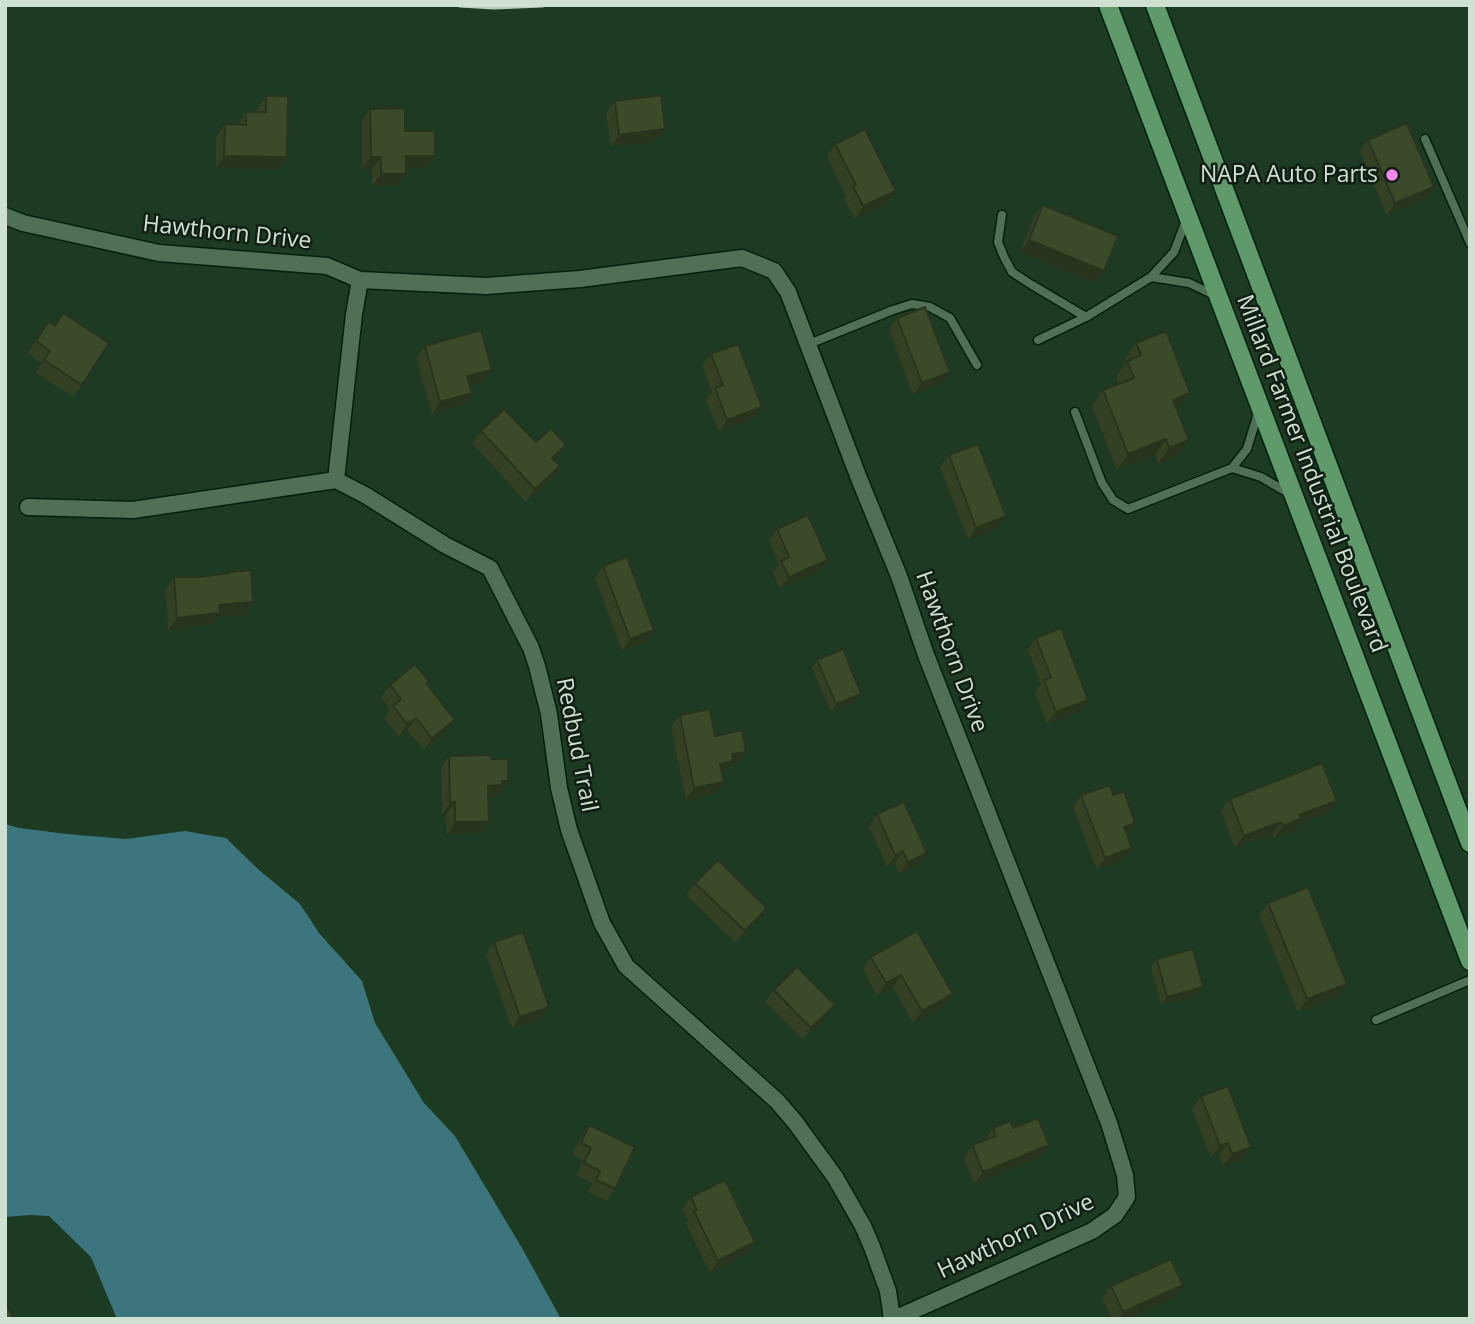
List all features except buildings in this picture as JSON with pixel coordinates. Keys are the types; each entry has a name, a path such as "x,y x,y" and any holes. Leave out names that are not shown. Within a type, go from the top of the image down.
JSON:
{"main road":[{"name":"Millard Farmer Industrial Boulevard","path":"1108,5 1470,961"},
{"name":"Millard Farmer Industrial Boulevard","path":"1155,5 1470,843"}],"street":[{"name":"Hawthorn Drive","path":"5,216 159,253 327,266 360,280 486,286 580,279 742,258 774,271 788,292 899,576 926,655 1109,1123 1125,1175 1127,1197 1115,1215 1091,1231 893,1319"},
{"path":"28,507 133,510 336,480 360,280"},
{"name":"Redbud Trail","path":"336,480 490,568 531,648 537,666 549,714 559,788 569,830 608,934 626,966 777,1101 803,1133 835,1177 863,1226 888,1291 893,1319"}],"lane":[{"path":"1425,139 1470,243"},
{"path":"1002,215 998,242 1012,272 1086,317"},
{"path":"1038,340 1086,317 1151,277 1174,252 1188,217"},
{"path":"1151,277 1189,283 1218,297"},
{"path":"808,344 912,304 930,307 950,317 977,365"},
{"path":"1075,412 1102,483 1113,500 1128,509 1232,468 1247,449 1260,408"},
{"path":"1232,468 1261,477 1294,496"},
{"path":"1376,1020 1470,980"}],"water":[{"path":"5,824 67,834 126,839 185,831 226,838 300,904 319,933 362,981 375,1023 424,1103 455,1136 561,1319 117,1319 91,1257 49,1216 5,1217"}],"railway":[{"path":"460,5 542,5"}],"place":[{"name":"NAPA Auto Parts","path":"1392,175"}]}
